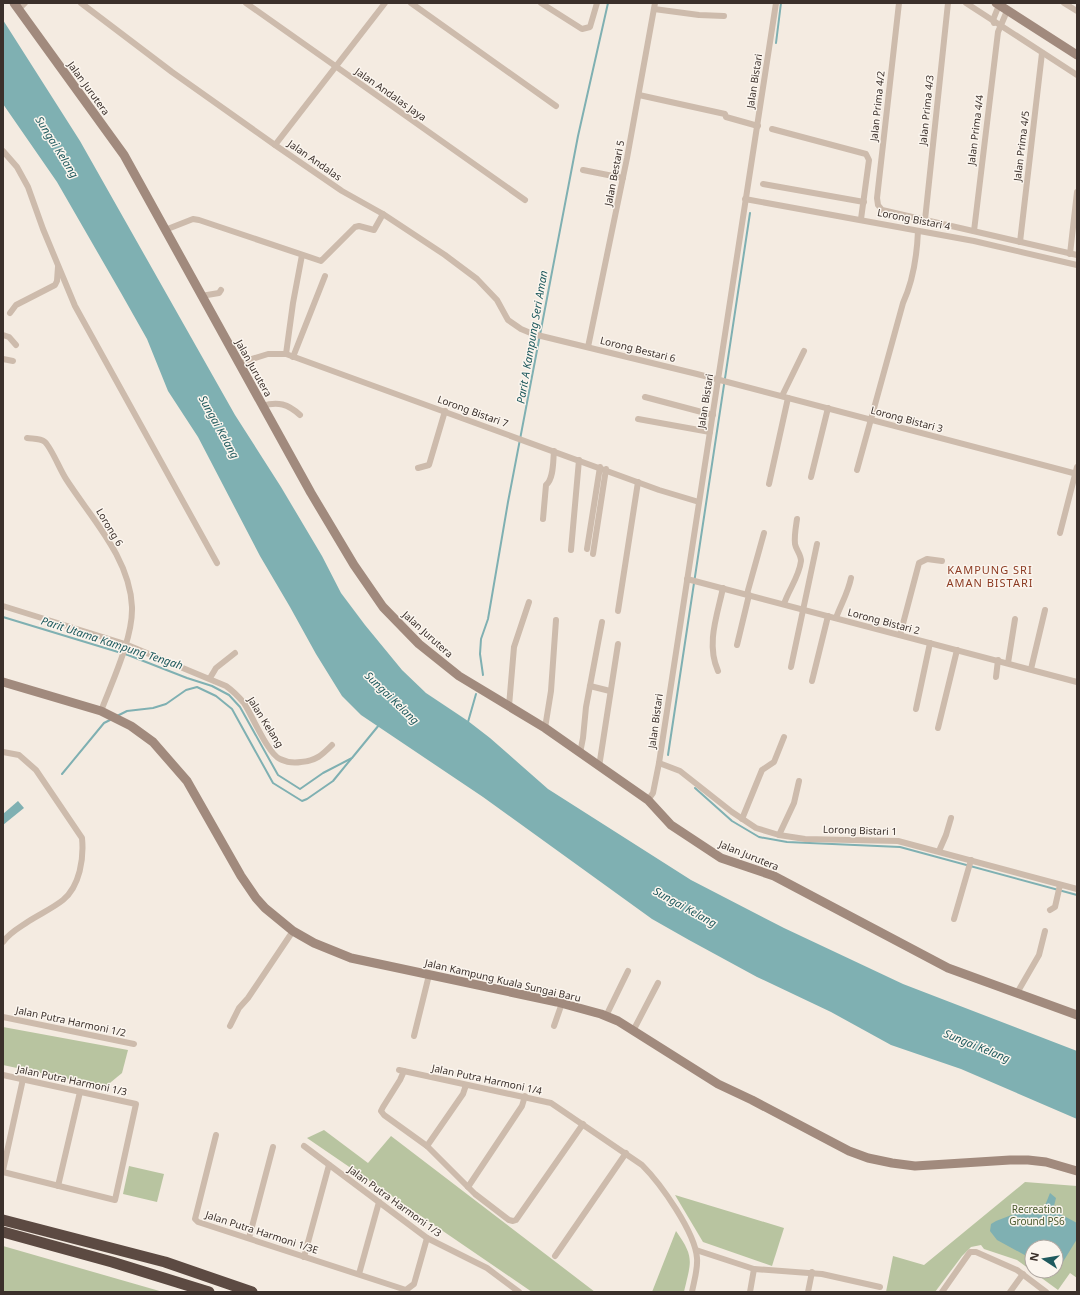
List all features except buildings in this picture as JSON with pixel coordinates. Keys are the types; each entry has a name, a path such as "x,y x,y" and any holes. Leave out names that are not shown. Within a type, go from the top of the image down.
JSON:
{"highway":[{"path":"3,1220 116,1248 204,1275 252,1292"},
{"path":"3,1232 112,1262 204,1290"}],"street":[{"name":"Jalan Andalas","path":"81,3 166,68 275,145 342,191 383,214 478,279 497,300 508,320 521,329 533,334"},
{"name":"Jalan Andalas Jaya","path":"246,3 335,68 525,200"},
{"path":"275,145 384,3"},
{"path":"411,3 556,106"},
{"path":"541,3 582,29 590,27 592,24 597,3"},
{"name":"Jalan Bistari","path":"648,800 653,794 659,763 689,579 710,432 721,381 745,199 758,126 776,3"},
{"name":"Jalan Prima 4/2","path":"899,3 877,198 878,205 882,210 925,220"},
{"name":"Jalan Prima 4/3","path":"925,220 948,3"},
{"path":"966,3 1077,75"},
{"path":"1064,3 1077,10"},
{"path":"993,20 997,4 1077,55"},
{"name":"Jalan Jurutera","path":"19,5 124,155 262,406 354,565 382,607 419,644 459,676 545,728 648,800 671,825 721,858 774,876 948,968 1077,1015"},
{"path":"655,6 699,15 724,16"},
{"name":"Jalan Bestari 5","path":"588,347 623,178 655,6"},
{"name":"Jalan Prima 4/4","path":"974,231 998,32 1007,10"},
{"name":"Jalan Prima 4/4","path":"993,20 998,32"},
{"name":"Jalan Prima 4/5","path":"1020,242 1042,53"},
{"path":"639,95 725,114 726,117 732,120 758,126"},
{"path":"772,129 866,154 869,160 861,219"},
{"path":"3,151 17,167 28,187 75,306 217,563"},
{"path":"583,170 623,178"},
{"path":"763,184 864,202"},
{"path":"1070,254 1077,192"},
{"name":"Lorong Bistari 4","path":"745,199 861,219 974,241 1077,265"},
{"path":"165,230 192,219 199,220 321,261 356,227 359,226 374,230 383,214"},
{"path":"925,220 1077,255"},
{"path":"857,470 903,303 907,294 917,252 918,231"},
{"path":"286,354 293,303 302,255"},
{"path":"10,313 16,305 55,285 57,281 58,264"},
{"path":"293,357 325,276"},
{"path":"201,296 219,293 220,290"},
{"name":"Lorong Bestari 6","path":"533,334 732,383"},
{"path":"3,335 9,337 16,345"},
{"path":"769,484 785,397 804,351"},
{"name":"Lorong Bistari 7","path":"238,363 268,354 286,354 638,482 699,502"},
{"path":"3,359 12,361"},
{"name":"Lorong Bistari 3","path":"732,383 1077,471"},
{"path":"645,397 713,415"},
{"path":"262,406 273,402 286,404 300,415"},
{"path":"811,477 828,408"},
{"path":"418,468 429,465 445,411"},
{"path":"638,418 710,432"},
{"name":"Lorong 6","path":"27,438 38,439 45,442 66,480 88,509 119,560 127,580 131,597 131,622 121,659 101,711"},
{"path":"543,519 546,485 549,483 551,477 554,451"},
{"path":"571,550 579,460"},
{"path":"587,549 603,468"},
{"path":"593,554 603,468"},
{"path":"1060,533 1077,471"},
{"path":"618,611 638,482"},
{"path":"784,604 789,590 797,578 800,565 800,554 795,542 797,519"},
{"path":"737,644 764,533"},
{"path":"792,667 817,544"},
{"path":"900,635 919,563 927,559 942,561"},
{"path":"836,618 849,592 851,578"},
{"name":"Lorong Bistari 2","path":"689,579 1076,681"},
{"path":"718,671 713,656 713,637 724,588"},
{"path":"509,706 514,647 529,602"},
{"name":"Jalan Kelang","path":"3,606 125,646 210,678 235,692 244,704 271,752 279,759 295,763 312,761 322,756 332,745"},
{"path":"1031,669 1045,610"},
{"path":"812,681 828,616"},
{"path":"1008,662 1015,619"},
{"path":"545,728 551,691 556,620"},
{"path":"580,753 590,686 602,622"},
{"path":"916,709 930,643"},
{"path":"599,767 604,743 610,691 618,644"},
{"path":"938,728 957,650"},
{"path":"210,678 216,668 235,653"},
{"path":"996,677 998,660"},
{"name":"Jalan Kampung Kuala Sungai Baru","path":"3,682 101,711 114,717 153,742 187,781 250,890 265,908 293,931 314,944 351,958 562,1004 606,1016 718,1084 752,1100 849,1151 868,1158 915,1166 1028,1160 1046,1162 1077,1171"},
{"path":"590,686 610,691"},
{"path":"742,819 759,775 765,766 774,762 784,737"},
{"path":"3,752 20,755 36,770 82,838 83,849 80,870 64,899 10,933 3,942"},
{"name":"Lorong Bistari 1","path":"659,763 680,771 756,828 779,835 805,839 898,840 939,851 969,864 1077,889"},
{"path":"779,835 794,803 799,781"},
{"path":"939,851 951,818"},
{"path":"954,919 969,864"},
{"path":"1050,910 1055,907 1060,886"},
{"path":"230,1026 239,1008 248,998 293,931"},
{"path":"1017,993 1039,955 1045,931"},
{"path":"606,1016 628,971"},
{"path":"414,1036 429,974"},
{"path":"633,1031 658,983"},
{"path":"554,1026 562,1004"},
{"name":"Jalan Putra Harmoni 1/2","path":"3,1017 134,1044"},
{"name":"Jalan Putra Harmoni 1/4","path":"427,1146 384,1115 381,1111 400,1080 402,1070 525,1096 551,1103 626,1154 653,1175 691,1235 696,1250"},
{"name":"Jalan Putra Harmoni 1/3","path":"3,1075 136,1104 116,1200 58,1186"},
{"path":"23,1080 3,1171 58,1186 80,1092"},
{"path":"466,1084 463,1094 427,1146 468,1187 509,1220 516,1220 583,1124"},
{"path":"468,1187 522,1106 525,1096"},
{"name":"Jalan Putra Harmoni 1/3E","path":"216,1135 194,1219 406,1290 414,1284 427,1238"},
{"name":"Jalan Putra Harmoni 1/3","path":"304,1146 427,1238 487,1268 519,1292"},
{"path":"248,1238 272,1147"},
{"path":"555,1256 626,1154"},
{"path":"304,1257 329,1165"},
{"path":"358,1274 379,1202"},
{"path":"692,1292 697,1260 696,1250 754,1269 812,1272 880,1287"},
{"path":"942,1292 970,1252 976,1252 1017,1270 1046,1292"},
{"path":"750,1292 754,1269"},
{"path":"808,1292 812,1272"},
{"path":"1010,1292 1023,1274"}],"green space":[{"path":"3,1027 128,1050 122,1073 105,1087 3,1065"},
{"path":"324,1130 368,1163 391,1136 595,1292 532,1292 307,1138"},
{"path":"129,1166 164,1174 157,1202 123,1194"},
{"name":"Recreation Ground PS6","path":"1025,1182 1077,1186 1077,1278 1070,1273 1058,1290 1043,1279 1064,1279 1064,1239 1024,1239 1024,1265 1017,1260 984,1249 981,1245 971,1247 962,1256 935,1292 886,1292 893,1256 924,1265"},
{"path":"675,1195 784,1228 772,1266 703,1242"},
{"path":"676,1231 689,1254 690,1260 684,1292 652,1292"},
{"path":"3,1246 163,1292 3,1292"}],"water":[{"name":"Sungai Kelang","path":"3,20 80,141 235,415 281,487 322,556 341,593 402,670 426,693 468,721 490,738 548,789 691,880 784,928 903,984 1077,1051 1077,1119 961,1069 891,1045 831,1012 757,977 652,919 483,797 361,715 342,696 316,654 260,556 198,437 168,391 147,339 121,293 57,182 3,104"},
{"path":"18,801 24,808 3,825 3,814"},
{"path":"1050,1193 1056,1198 1053,1210 1077,1223 1077,1239 1064,1260 1064,1239 1024,1239 1024,1255 997,1240 990,1231 991,1224 996,1221 1030,1208 1041,1210 1044,1208"}],"waterway":[{"name":"Parit A Kampung Seri Aman","path":"483,675 480,654 481,639 488,619 508,502 578,136 608,3"},
{"path":"776,43 781,3"},
{"path":"668,755 750,213"},
{"name":"Parit Utama Kampung Tengah","path":"3,617 128,655 212,686 229,695 240,707 278,775 300,789 323,773 352,758 379,725"},
{"path":"117,716 127,711 153,708 166,704 186,690 197,687 216,696 232,709 273,783 302,801 333,781 351,759"},
{"name":"Parit A Kampung Seri Aman","path":"468,722 476,694"},
{"path":"62,774 104,723 110,720"},
{"path":"695,788 732,821 759,837 787,842 900,847 1077,895"}],"district":[{"name":"KAMPUNG SRI AMAN BISTARI","path":"990,576"}]}
